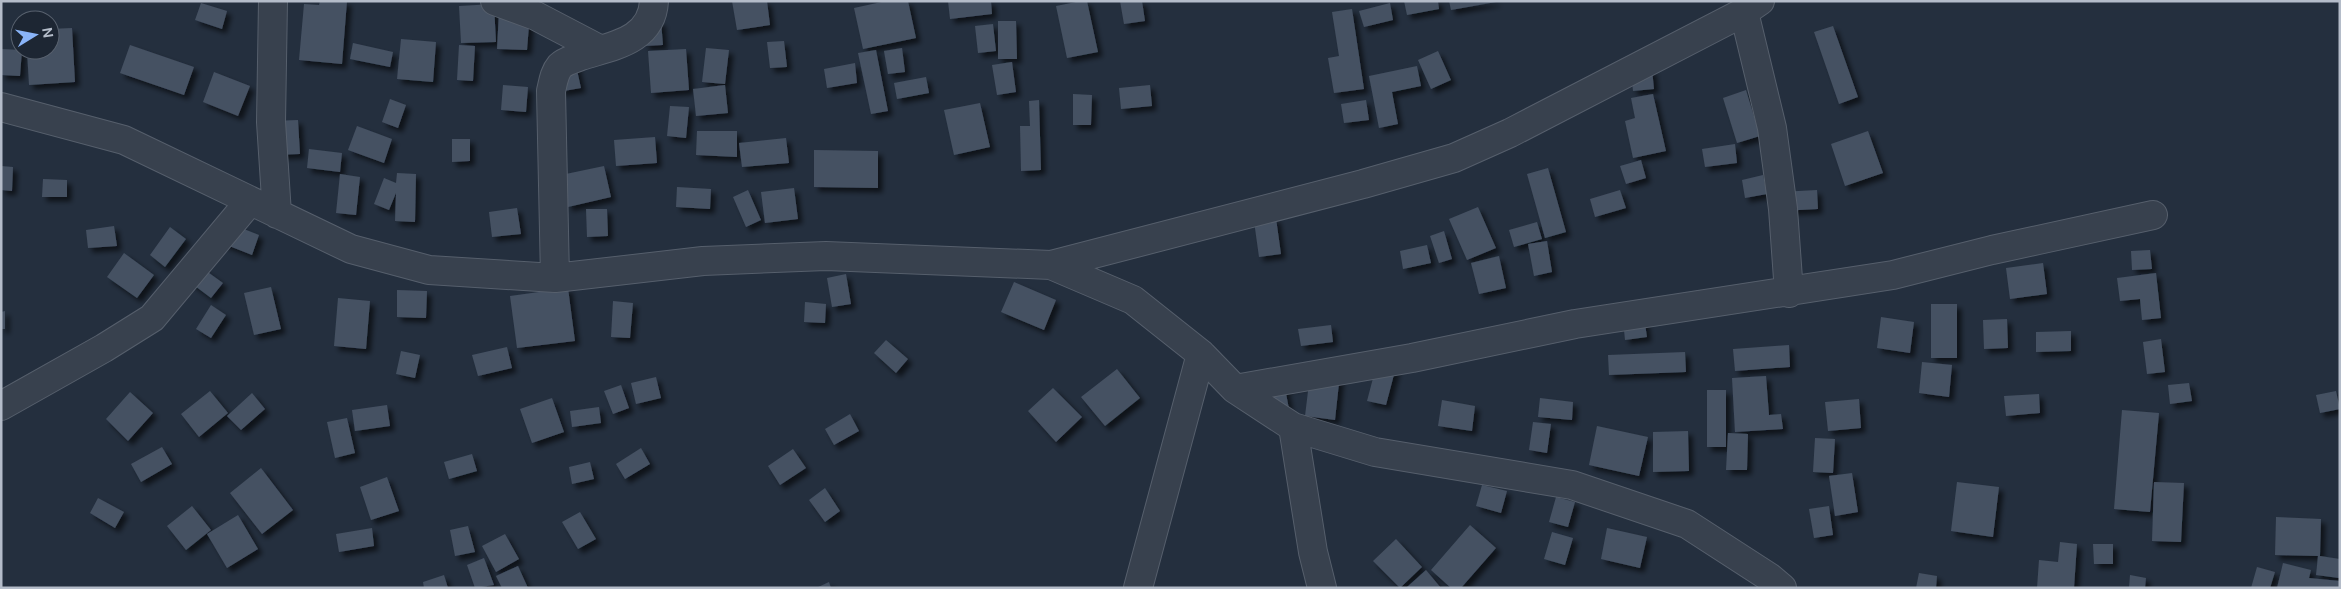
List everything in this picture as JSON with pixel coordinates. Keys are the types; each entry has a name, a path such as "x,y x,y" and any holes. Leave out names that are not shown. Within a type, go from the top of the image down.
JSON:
{"street":[{"path":"272,1 271,122 278,214"},
{"path":"495,1 536,16 601,50"},
{"path":"555,278 551,91 555,74 561,65 628,40 645,29 654,14 654,1"},
{"path":"1,107 124,140 352,248 429,270 555,278 703,261 826,256 1051,265 1363,184 1454,158 1510,133 1752,6 1783,209 1789,293"},
{"path":"1,406 104,348 152,318 250,201"},
{"path":"1235,389 1412,358 1575,324 1789,293 1893,275 1992,250 2153,215"},
{"path":"1051,265 1133,300 1201,354 1235,389 1293,427 1375,452 1572,485 1687,524 1769,577 1782,588"},
{"path":"1138,588 1201,354"},
{"path":"1293,427 1313,552 1322,588"}],"building":[{"path":"320,1 347,1 342,64 299,60 304,4 319,5"},
{"path":"732,1 767,1 770,25 737,30"},
{"path":"886,1 908,1 916,38 863,49 854,8"},
{"path":"948,1 991,1 992,14 950,19"},
{"path":"1087,1 1098,52 1067,58 1056,6"},
{"path":"1120,1 1142,1 1145,21 1124,24"},
{"path":"1404,1 1438,1 1439,9 1407,15"},
{"path":"1449,1 1496,1 1496,2 1451,10"},
{"path":"201,3 227,11 222,29 195,20"},
{"path":"1390,3 1393,20 1364,27 1359,11"},
{"path":"494,4 496,42 461,43 459,6"},
{"path":"1352,9 1364,89 1334,93 1328,58 1339,56 1332,12"},
{"path":"499,12 530,13 527,50 497,49"},
{"path":"661,21 663,45 645,46 643,22"},
{"path":"998,21 1016,21 1017,59 998,59"},
{"path":"993,24 996,51 978,53 975,26"},
{"path":"1833,26 1858,97 1839,104 1814,32"},
{"path":"72,28 75,82 29,85 28,60 60,60 60,29"},
{"path":"401,39 436,42 433,82 397,79"},
{"path":"784,41 787,67 770,68 767,42"},
{"path":"353,43 393,52 390,67 350,59"},
{"path":"130,45 194,67 184,95 120,73"},
{"path":"459,45 475,46 473,81 457,80"},
{"path":"706,48 729,50 725,84 702,82"},
{"path":"902,48 905,72 888,74 884,51"},
{"path":"1,49 10,49 10,60 21,60 20,76 1,75"},
{"path":"686,49 689,90 651,93 648,51"},
{"path":"876,50 888,111 871,114 858,53"},
{"path":"1438,51 1451,80 1431,89 1418,60"},
{"path":"575,61 581,88 558,92"},
{"path":"1012,62 1016,92 997,95 992,65"},
{"path":"855,63 857,83 827,88 824,69"},
{"path":"1417,66 1421,86 1392,92 1398,124 1379,128 1369,76"},
{"path":"1652,69 1654,89 1633,91 1631,71"},
{"path":"214,72 250,86 238,116 203,102"},
{"path":"926,77 929,93 897,99 894,83"},
{"path":"503,85 528,87 526,112 501,110"},
{"path":"725,85 728,113 696,116 693,89"},
{"path":"1150,85 1152,106 1121,109 1119,88"},
{"path":"1746,90 1760,136 1737,143 1723,98"},
{"path":"1073,94 1092,95 1091,125 1073,125"},
{"path":"1653,94 1666,151 1633,158 1625,121 1635,118 1631,98"},
{"path":"390,99 406,105 398,128 382,122"},
{"path":"1039,100 1041,170 1021,171 1020,126 1030,126 1029,101"},
{"path":"1366,100 1369,120 1344,123 1341,104"},
{"path":"980,103 990,147 954,155 944,110"},
{"path":"670,106 689,107 686,138 667,136"},
{"path":"298,120 300,154 273,155 272,121"},
{"path":"357,126 392,139 384,163 348,150"},
{"path":"697,131 737,131 737,157 696,155"},
{"path":"1868,131 1883,173 1845,186 1831,144"},
{"path":"655,137 657,163 616,166 614,140"},
{"path":"786,138 789,163 742,167 739,143"},
{"path":"452,139 470,139 470,161 452,162"},
{"path":"1735,144 1737,163 1705,167 1702,149"},
{"path":"309,149 342,153 340,172 307,168"},
{"path":"814,150 878,151 878,188 814,187"},
{"path":"1641,160 1646,178 1626,184 1620,166"},
{"path":"1,166 13,167 12,191 1,190"},
{"path":"604,166 611,197 568,207 561,175"},
{"path":"1548,168 1566,232 1545,238 1527,174"},
{"path":"397,173 416,174 415,222 395,221 396,193 389,210 374,204 384,178 396,183"},
{"path":"340,174 360,177 356,215 336,213"},
{"path":"1763,175 1767,194 1745,198 1742,180"},
{"path":"43,179 67,180 67,197 42,197"},
{"path":"677,187 711,189 710,209 676,207"},
{"path":"794,188 798,219 765,223 761,192"},
{"path":"748,190 761,220 746,227 733,197"},
{"path":"1620,190 1626,208 1595,217 1590,199"},
{"path":"1817,190 1818,209 1781,211 1780,192"},
{"path":"1478,207 1496,248 1467,260 1449,219"},
{"path":"517,208 521,234 492,237 489,212"},
{"path":"586,209 607,209 608,236 587,237"},
{"path":"1276,218 1281,254 1259,257 1254,221"},
{"path":"226,222 259,235 252,255 219,242"},
{"path":"1537,222 1542,239 1514,247 1509,230"},
{"path":"114,226 117,246 88,248 86,230"},
{"path":"170,227 186,239 165,267 150,255"},
{"path":"1444,231 1452,259 1439,263 1430,236"},
{"path":"1547,241 1552,272 1534,276 1528,244"},
{"path":"1427,245 1431,263 1403,269 1400,251"},
{"path":"2150,250 2152,269 2132,270 2131,251"},
{"path":"124,253 154,275 137,298 107,277"},
{"path":"1499,256 1506,288 1479,294 1471,263"},
{"path":"2043,263 2047,294 2010,299 2006,268"},
{"path":"198,265 223,283 211,298 187,280"},
{"path":"2156,273 2161,318 2142,320 2140,299 2120,301 2117,278"},
{"path":"846,274 851,304 832,307 827,278"},
{"path":"1014,282 1056,300 1044,330 1001,312"},
{"path":"271,287 281,329 254,335 244,293"},
{"path":"568,288 575,341 517,348 510,296"},
{"path":"397,290 427,291 426,318 397,317"},
{"path":"338,298 370,301 366,349 334,346"},
{"path":"613,301 633,303 630,338 611,337"},
{"path":"805,302 826,304 825,323 804,322"},
{"path":"1931,304 1957,304 1957,358 1931,358"},
{"path":"211,305 226,315 211,338 196,329"},
{"path":"5,311 5,329 1,329 1,312"},
{"path":"1644,317 1647,337 1625,340 1623,320"},
{"path":"1881,317 1914,322 1910,353 1877,348"},
{"path":"2007,319 2008,348 1984,349 1983,320"},
{"path":"1331,325 1333,342 1301,346 1298,329"},
{"path":"2071,331 2071,351 2036,352 2036,332"},
{"path":"2161,339 2165,372 2147,374 2143,342"},
{"path":"886,340 908,359 896,373 874,353"},
{"path":"1789,345 1790,367 1735,371 1733,349"},
{"path":"507,347 512,368 478,376 472,355"},
{"path":"401,351 420,355 415,378 396,374"},
{"path":"1685,352 1686,372 1609,375 1608,355"},
{"path":"1922,362 1952,365 1949,397 1919,393"},
{"path":"1377,363 1396,367 1386,405 1367,401"},
{"path":"1117,369 1140,398 1105,426 1081,397"},
{"path":"1340,374 1335,420 1305,416 1309,383 1285,388 1289,409 1247,379"},
{"path":"1766,376 1769,415 1781,414 1783,429 1735,432 1732,378"},
{"path":"656,377 661,398 636,404 631,383"},
{"path":"2189,383 2192,401 2170,404 2168,385"},
{"path":"621,385 629,408 613,414 604,391"},
{"path":"1053,388 1082,417 1056,442 1028,411"},
{"path":"1707,390 1726,390 1726,447 1707,447"},
{"path":"210,391 228,413 199,437 181,414"},
{"path":"2336,391 2340,409 2320,413 2316,395"},
{"path":"130,392 153,413 128,441 106,419"},
{"path":"252,393 265,409 241,430 227,416"},
{"path":"2039,394 2040,413 2006,416 2004,396"},
{"path":"552,398 564,432 532,443 520,409"},
{"path":"1540,398 1573,402 1572,420 1538,417"},
{"path":"1859,399 1861,428 1828,431 1825,402"},
{"path":"1442,400 1475,406 1472,431 1438,426"},
{"path":"387,405 390,426 355,431 352,410"},
{"path":"599,407 601,423 572,427 570,411"},
{"path":"2122,410 2159,413 2150,512 2114,509"},
{"path":"850,414 859,431 834,445 825,429"},
{"path":"347,418 355,453 335,458 327,422"},
{"path":"1533,422 1551,424 1547,453 1529,450"},
{"path":"1597,426 1648,437 1639,476 1589,465"},
{"path":"1688,431 1689,471 1653,472 1653,432"},
{"path":"1728,433 1748,434 1747,470 1726,470"},
{"path":"1815,438 1835,439 1833,473 1813,472"},
{"path":"162,447 172,464 141,482 131,464"},
{"path":"641,448 650,464 625,479 616,464"},
{"path":"793,449 806,468 780,485 768,466"},
{"path":"472,454 477,471 449,479 444,462"},
{"path":"590,462 594,479 572,484 569,467"},
{"path":"261,468 293,510 262,534 230,493"},
{"path":"1852,473 1858,512 1835,516 1829,476"},
{"path":"387,477 399,511 371,520 360,487"},
{"path":"1957,482 1999,487 1993,537 1951,531"},
{"path":"2154,482 2184,483 2181,542 2152,541"},
{"path":"1482,485 1507,491 1501,513 1476,506"},
{"path":"825,488 840,511 825,522 809,500"},
{"path":"1556,497 1575,502 1568,527 1549,522"},
{"path":"98,498 124,512 115,528 90,513"},
{"path":"192,506 211,530 186,550 167,526"},
{"path":"1829,506 1833,535 1814,538 1809,509"},
{"path":"580,512 596,539 578,549 562,522"},
{"path":"238,515 258,549 227,568 207,534"},
{"path":"2276,517 2321,519 2320,556 2340,559 2339,578 2316,575 2318,556 2275,555"},
{"path":"1470,525 1496,548 1461,588 1451,588 1431,570"},
{"path":"468,526 475,552 455,556 450,530"},
{"path":"372,528 374,546 339,552 336,534"},
{"path":"1607,528 1647,537 1640,568 1601,559"},
{"path":"1552,532 1573,538 1565,565 1544,559"},
{"path":"505,534 519,559 496,572 482,546"},
{"path":"1396,539 1422,567 1400,588 1373,561"},
{"path":"2060,542 2077,544 2074,588 2037,588 2039,560 2058,562"},
{"path":"2093,544 2113,544 2113,564 2094,564"},
{"path":"484,558 494,585 475,588 467,565"},
{"path":"2283,563 2311,570 2309,578 2340,581 2340,588 2277,588"},
{"path":"518,566 528,588 502,588 496,576"},
{"path":"2257,567 2275,572 2270,588 2251,588"},
{"path":"1426,570 1441,588 1406,588"},
{"path":"1919,573 1937,576 1936,588 1916,588"},
{"path":"444,575 448,588 424,588 423,582"},
{"path":"2130,575 2146,578 2145,588 2129,588"},
{"path":"829,582 831,588 816,588"}]}
